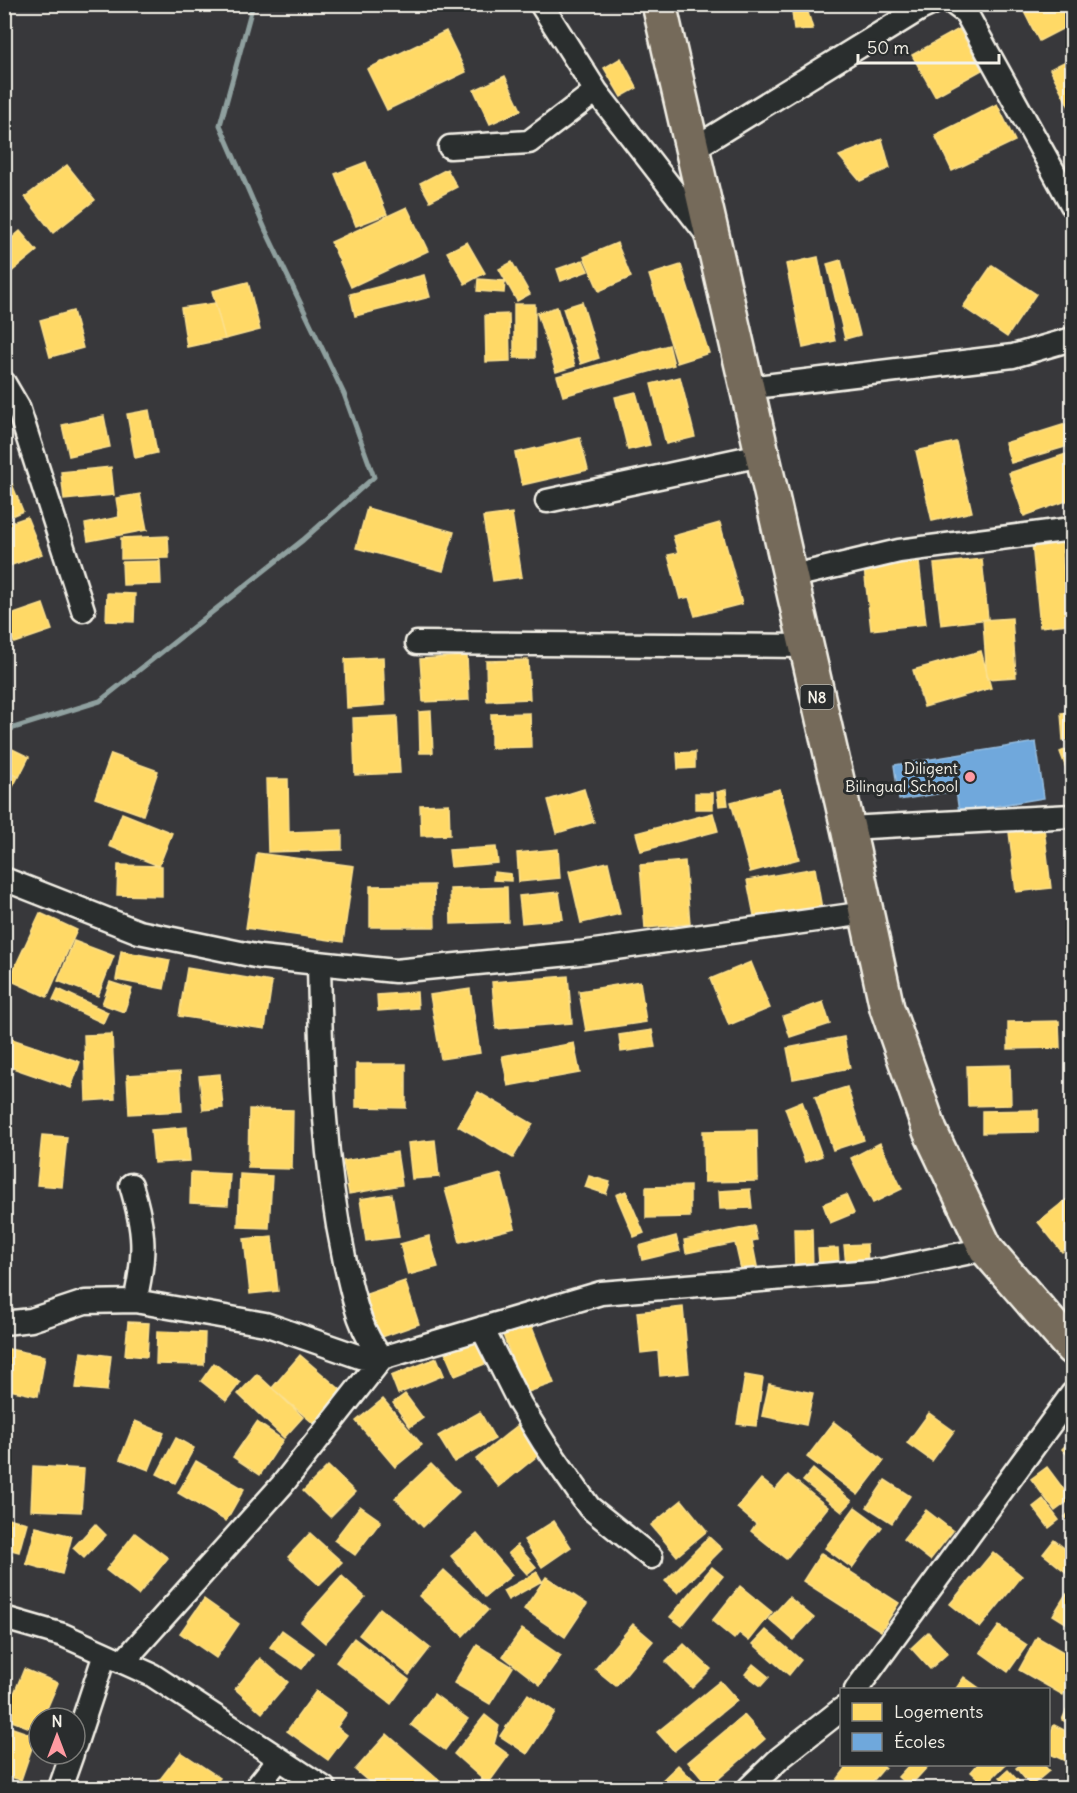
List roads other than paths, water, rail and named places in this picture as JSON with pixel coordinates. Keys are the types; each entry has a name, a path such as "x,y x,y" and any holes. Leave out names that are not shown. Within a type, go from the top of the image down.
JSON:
{"highway":[{"name":"N8","path":"659,4 789,577 849,828 886,1008 930,1131 986,1249 1072,1348"}],"street":[{"path":"541,4 596,91 712,241"},
{"path":"693,149 931,4"},
{"path":"954,4 966,13 1072,205"},
{"path":"450,147 529,142 596,91"},
{"path":"747,388 1013,356 1072,339"},
{"path":"4,383 11,410 83,610"},
{"path":"547,501 762,455"},
{"path":"789,577 899,551 1072,529"},
{"path":"417,643 805,645"},
{"path":"849,828 1072,816"},
{"path":"4,879 140,932 260,957 407,970 580,952 866,913"},
{"path":"319,963 322,1100 333,1203 356,1308 370,1345 382,1358"},
{"path":"131,1185 142,1220 144,1262 135,1301"},
{"path":"4,1323 31,1320 85,1302 135,1301 266,1324 360,1357 382,1358 601,1293 883,1270 986,1249"},
{"path":"482,1328 526,1414 589,1507 651,1557"},
{"path":"87,1718 114,1658 282,1485 382,1358"},
{"path":"857,1688 1072,1394"},
{"path":"4,1618 63,1635 152,1675 324,1788"},
{"path":"749,1788 780,1758 840,1711"},
{"path":"256,1788 279,1759"},
{"path":"60,1788 68,1766"}],"waterway":[{"path":"4,731 100,701 303,540 374,477 344,394 266,231 220,125 253,4"}],"place":[{"name":"Diligent Bilingual School","path":"970,777"}]}
